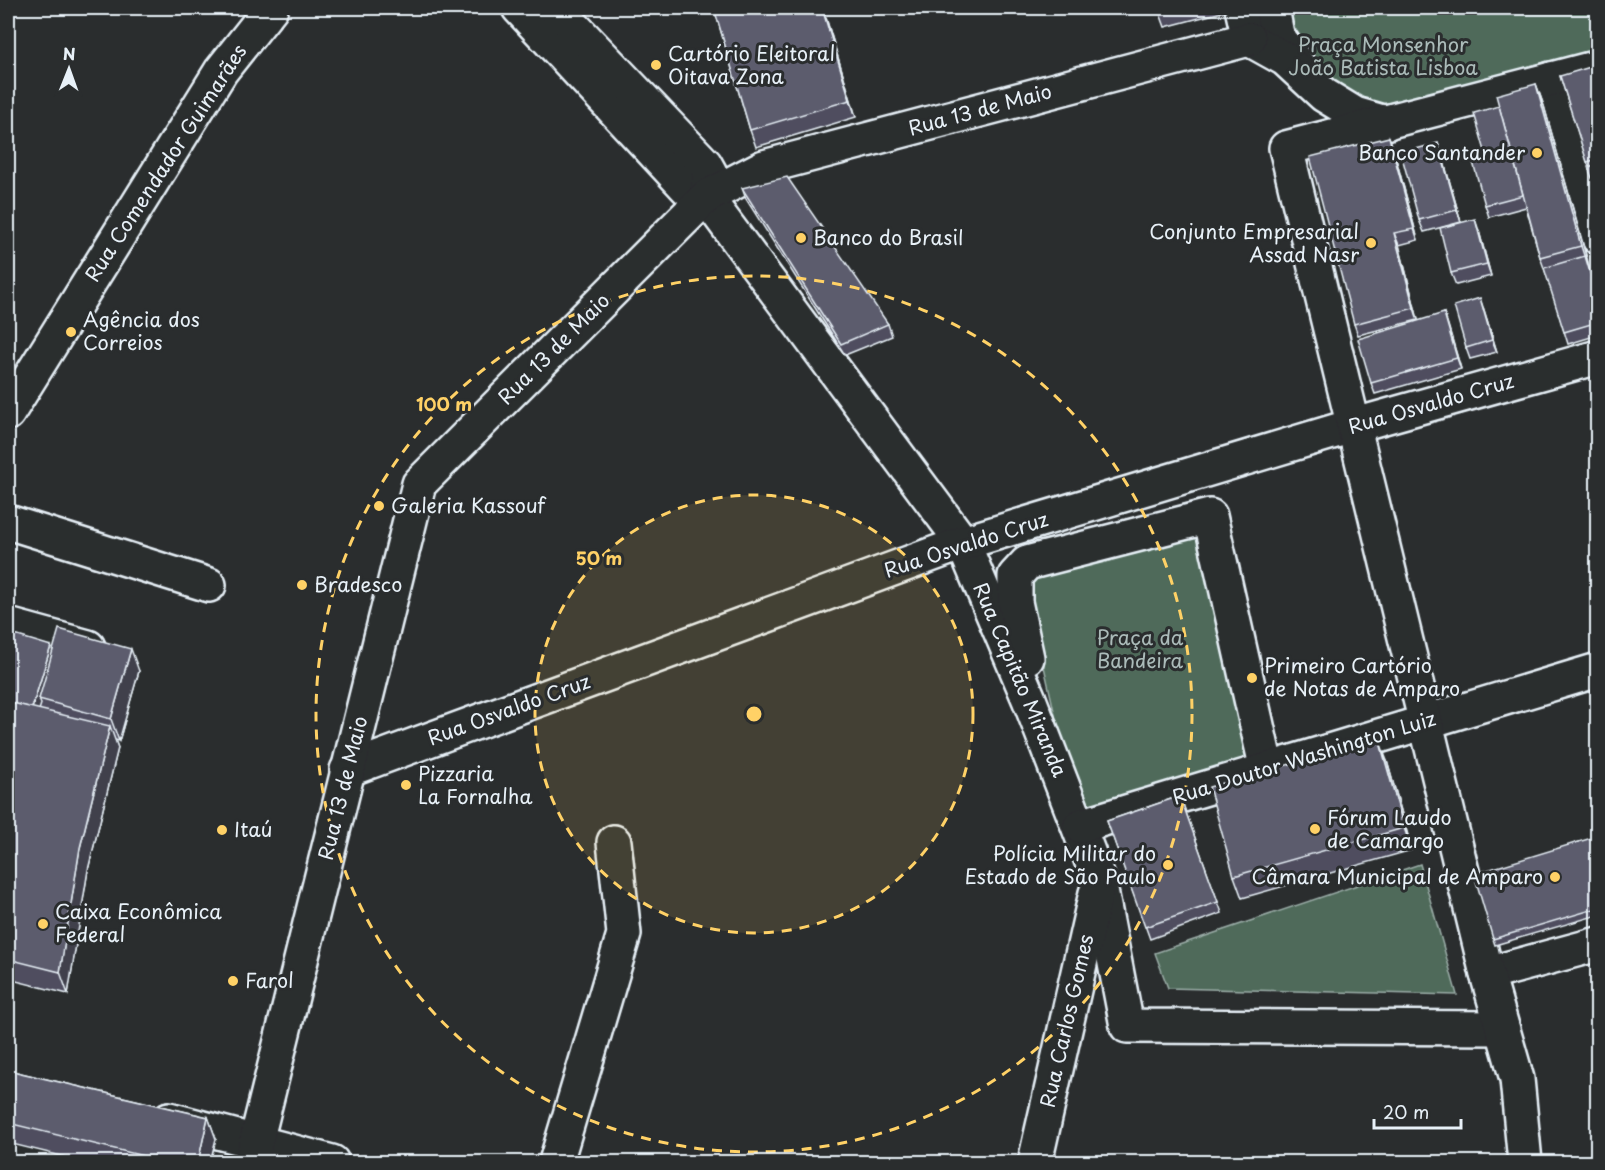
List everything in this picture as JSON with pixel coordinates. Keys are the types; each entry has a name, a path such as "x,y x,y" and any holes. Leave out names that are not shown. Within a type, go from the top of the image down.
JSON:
{"street":[{"name":"Rua Comendador Guimarães","path":"8,413 221,71 271,8"},
{"name":"Rua Capitão Miranda","path":"519,8 687,188 706,196 963,543 1029,699 1099,880 1127,1026 1502,1028"},
{"path":"556,8 705,164 710,173 706,196"},
{"path":"1242,8 1249,39 1284,59 1307,77"},
{"path":"1272,8 1277,35 1307,77 1324,95 1355,114 1386,123"},
{"name":"Rua 13 de Maio","path":"253,1152 419,484 706,196 764,167 1249,39"},
{"path":"1525,1162 1517,1078 1487,974 1286,148 1598,67"},
{"path":"1551,80 1598,237"},
{"name":"Rua Osvaldo Cruz","path":"347,770 963,543 1352,426 1598,357"},
{"path":"1029,699 1026,644 1015,602 1015,576 1027,563 1210,516 1267,770"},
{"path":"8,522 209,585"},
{"path":"8,625 88,647"},
{"name":"Rua Doutor Washington Luiz","path":"1080,826 1425,720 1598,670"},
{"path":"556,1162 624,934 614,842"},
{"name":"Rua Carlos Gomes","path":"1035,1162 1099,880"},
{"path":"1487,974 1598,944"},
{"path":"143,1113 253,1152 332,1162"}],"green space":[{"name":"Praça Monsenhor João Batista Lisboa","path":"1289,8 1597,8 1597,51 1380,109 1319,74 1289,33"},
{"name":"Praça da Bandeira","path":"1214,533 1267,770 1080,826 1027,591 1035,573"},
{"path":"1420,864 1457,995 1168,988 1155,953"}],"building":[{"path":"714,8 822,8 850,100 750,130"},
{"path":"1594,66 1598,77 1598,159 1587,162 1560,76"},
{"path":"1536,84 1581,246 1540,257 1496,95"},
{"path":"1499,106 1523,195 1485,205 1471,155 1485,151 1474,113"},
{"name":"Conjunto Empresarial Assad Nasr","path":"1389,137 1414,229 1394,233 1414,308 1354,324 1310,157"},
{"path":"1438,143 1457,210 1419,220 1401,153"},
{"path":"1598,164 1598,195 1588,167"},
{"path":"787,177 888,324 841,344 742,188"},
{"path":"1475,219 1487,264 1451,273 1440,228"},
{"path":"1585,256 1598,299 1598,322 1564,332 1544,268"},
{"path":"1480,298 1492,340 1466,348 1454,306"},
{"path":"1444,313 1457,358 1371,383 1358,339"},
{"path":"59,629 131,649 111,719 39,699"},
{"path":"8,633 51,646 32,708 8,702"},
{"path":"8,702 110,726 80,848 60,972 8,959"},
{"name":"Fórum Laudo de Camargo","path":"1379,739 1404,828 1234,876 1209,787"},
{"name":"Polícia Militar do Estado de São Paulo","path":"1180,796 1218,902 1145,927 1107,821"},
{"name":"Câmara Municipal de Amparo","path":"1598,836 1598,908 1493,939 1474,874"},
{"path":"8,1070 208,1117 198,1162 168,1162 8,1123"}],"place":[{"name":"Cartório Eleitoral Oitava Zona","path":"656,65"},
{"name":"Banco Santander","path":"1537,153"},
{"name":"Banco do Brasil","path":"801,238"},
{"name":"Conjunto Empresarial Assad Nasr","path":"1371,243"},
{"name":"Agência dos Correios","path":"71,332"},
{"name":"Galeria Kassouf","path":"379,506"},
{"name":"Bradesco","path":"302,585"},
{"name":"Primeiro Cartório de Notas de Amparo","path":"1252,678"},
{"name":"Pizzaria La Fornalha","path":"406,785"},
{"name":"Fórum Laudo de Camargo","path":"1315,829"},
{"name":"Itaú","path":"222,830"},
{"name":"Polícia Militar do Estado de São Paulo","path":"1168,865"},
{"name":"Câmara Municipal de Amparo","path":"1555,877"},
{"name":"Caixa Econômica Federal","path":"43,924"},
{"name":"Farol","path":"233,981"}]}
